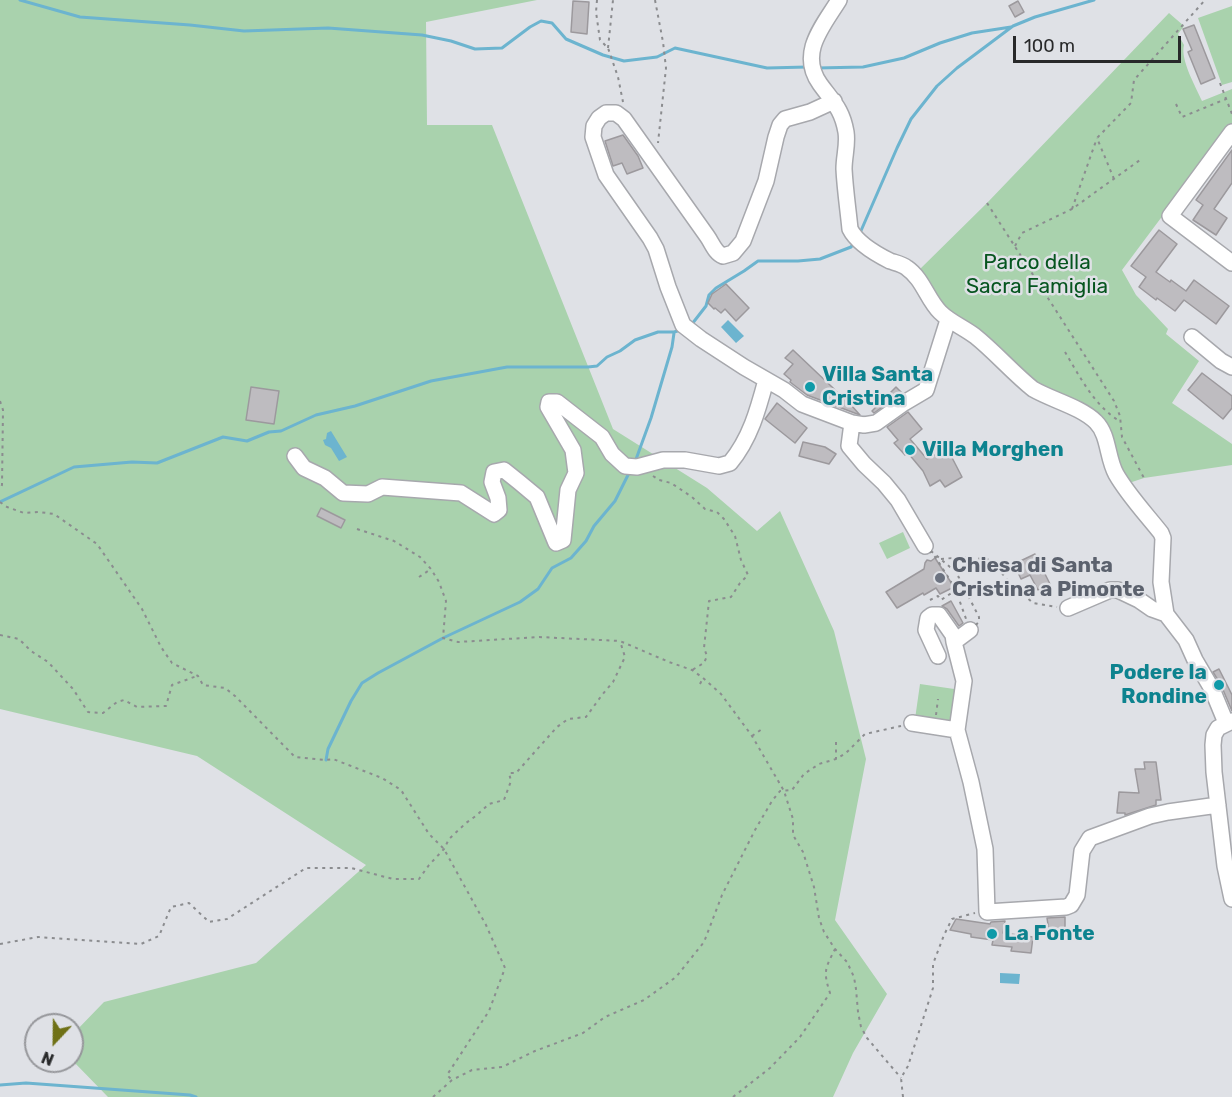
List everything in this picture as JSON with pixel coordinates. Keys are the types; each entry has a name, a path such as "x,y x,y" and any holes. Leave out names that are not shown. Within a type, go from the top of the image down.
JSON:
{"street":[{"path":"839,0 818,34 814,44 812,67 820,83 839,108 845,129 847,142 844,167 850,229 857,238 879,255 905,266 912,272 929,299 948,320 972,334 1033,389 1083,412 1098,424 1104,435 1114,471 1163,538 1161,582 1166,614 1186,640 1229,722 1218,728 1214,735 1213,745 1225,866 1232,899"},
{"path":"834,101 810,112 785,119 780,125 761,197 743,241 733,253 723,256 718,254 624,118 616,113 606,113 594,126 593,137 606,176 653,243 683,325 802,404 852,423 864,425 876,423 926,390 948,320"},
{"path":"1232,132 1170,216 1232,263"},
{"path":"1192,337 1232,367"},
{"path":"295,456 304,468 325,478 343,493 368,494 382,487 461,493 494,514 499,510 498,498 492,482 494,472 504,470 537,497 556,543 563,540 568,490 576,474 573,450 548,407 549,402 556,402 602,437 612,454 625,466 638,466 663,460 685,460 719,466 730,463 748,438 766,380"},
{"path":"852,423 849,446 898,500 925,546"},
{"path":"1068,608 1110,590 1118,590 1166,614"},
{"path":"939,656 926,630 928,618 933,615 939,615 953,635 963,681 957,730 985,849 987,912 1066,908 1071,905 1077,895 1082,851 1090,838 1150,816 1218,806"},
{"path":"954,642 970,630"},
{"path":"912,723 957,730"}],"path":[{"path":"597,0 596,12 600,40 608,48"},
{"path":"612,0 608,48 623,98 624,118"},
{"path":"652,156 658,148 666,68 655,0"},
{"path":"1072,209 1097,138 1131,103 1134,80 1205,0"},
{"path":"1220,83 1232,114"},
{"path":"1176,104 1182,117 1226,99"},
{"path":"1097,138 1114,179"},
{"path":"1015,246 1022,233 1072,209 1140,160"},
{"path":"987,203 1113,401 1120,416 1122,437 1144,478"},
{"path":"1065,352 1089,392 1111,417 1121,422"},
{"path":"0,401 3,410 2,485 0,489"},
{"path":"638,466 659,480 671,483 705,509 717,512 735,536 741,560 748,575 731,597 709,601 704,648 707,656 704,663 692,670"},
{"path":"0,502 24,513 54,514 97,544 142,609 171,663 198,676 203,685 225,688 295,757 333,759 382,778 401,790 429,834 444,849 486,925 505,968 489,1011 447,1075 452,1080"},
{"path":"357,529 394,542 420,557 431,569 446,601 443,638 458,642 539,637 620,641 692,670 721,694 752,736 784,791 793,819 793,835 803,852 824,932 847,962 854,977 861,1027 867,1038 901,1078"},
{"path":"925,546 936,558 956,590 970,630 979,622 979,617 956,572 941,560 965,557 992,560 1008,581 1032,603 1068,608"},
{"path":"419,577 431,569"},
{"path":"930,600 938,596 941,600 956,590"},
{"path":"0,635 19,639 31,651 48,662 73,689 88,712 103,712 124,700 137,707 166,706 172,685 198,676"},
{"path":"0,944 38,937 141,944 159,936 171,907 189,903 209,922 227,919 306,868 351,868 393,879 419,879 444,849 449,839 466,823 489,804 504,800 512,781 509,773 516,773 557,727 568,719 586,717 613,682 625,657 620,641"},
{"path":"700,684 703,678"},
{"path":"433,1097 452,1080 472,1070 502,1067 535,1051 583,1033 605,1017 644,1000 676,977 704,942 722,895 755,830 780,791 792,790 804,774 819,764 846,753 865,734 912,723"},
{"path":"752,736 762,729"},
{"path":"836,742 836,759"},
{"path":"903,1097 901,1078 908,1065 933,988 933,964 952,919 967,914"},
{"path":"733,1097 770,1068 800,1037 830,993 826,980 826,967 835,949"}],"green space":[{"path":"0,0 537,0 426,22 427,125 492,125 613,429 707,488 757,531 780,511 834,631 866,759 835,920 887,994 853,1053 833,1097 108,1097 84,1072 84,1023 104,1002 256,963 366,865 197,756 0,709"},
{"path":"1232,6 1232,82 1222,85 1198,18"},
{"name":"Parco della Sacra Famiglia","path":"1169,13 1184,26 1178,34 1184,45 1186,66 1202,101 1232,89 1232,123 1122,270 1136,295 1168,329 1166,334 1199,361 1172,403 1232,444 1232,465 1144,478 1126,484 1101,424 1051,397 952,319 918,271 987,203"},
{"path":"903,532 910,548 887,559 879,543"},
{"path":"920,684 961,690 955,725 915,719"}],"water":[{"path":"728,320 744,336 736,343 721,327"},
{"path":"331,431 347,457 339,461 323,440"},
{"path":"1000,973 1020,974 1019,984 1000,983"}],"building":[{"path":"573,1 589,2 587,34 571,32"},
{"path":"1018,1 1024,12 1015,17 1009,6"},
{"path":"1194,25 1215,78 1201,84 1188,52 1192,50 1183,29"},
{"path":"623,135 638,156 643,168 627,174 622,163 613,166 605,141"},
{"path":"1232,150 1232,183 1214,209 1227,218 1216,235 1193,220 1203,205 1196,200"},
{"path":"1159,230 1177,244 1156,272 1186,291 1194,280 1229,306 1216,324 1184,300 1175,311 1139,287 1146,277 1131,266"},
{"path":"726,284 749,308 736,321 725,309 721,313 708,303 712,294"},
{"name":"Villa Santa Cristina","path":"793,350 860,415 807,395 790,382 791,380 784,374 793,364 785,358"},
{"path":"1202,373 1232,396 1232,408 1223,419 1188,390"},
{"path":"251,387 279,391 274,424 246,420"},
{"path":"896,387 902,393 874,413 872,411"},
{"path":"777,403 807,428 795,443 765,419"},
{"name":"Villa Morghen","path":"908,412 922,429 910,439 927,459 947,448 962,477 945,487 940,480 930,486 923,471 908,453 905,455 894,443 898,440 887,427"},
{"path":"803,442 825,447 836,454 829,464 799,456"},
{"path":"321,508 345,520 341,528 317,516"},
{"path":"1035,554 1050,584 1038,590 1030,575 1021,579 1014,564"},
{"path":"935,558 954,587 940,594 936,588 897,608 886,592 924,569 927,560 931,561"},
{"path":"951,601 963,623 959,626 947,609 942,606"},
{"path":"1219,669 1232,695 1232,711 1213,672"},
{"path":"1144,762 1156,762 1161,800 1156,800 1156,805 1125,815 1125,813 1117,813 1119,792 1139,793 1135,769 1145,769"},
{"path":"1065,917 1065,937 1050,938 1047,918"},
{"name":"La Fonte","path":"956,919 990,924 1005,921 1003,933 1033,937 1031,953 1011,951 1012,947 992,945 993,940 971,937 971,934 950,930"}],"waterway":[{"path":"20,0 80,17 244,31 328,28 422,35 475,49 502,48 541,21 552,23 566,39 603,55 624,61 657,57 675,48 767,68 807,67"},
{"path":"860,233 911,119 937,86 1013,26 1035,17 1094,0"},
{"path":"817,68 863,67 904,58 972,33 1011,27"},
{"path":"692,324 706,306 709,295 716,288 758,261 820,259 851,247 854,243"},
{"path":"0,502 74,467 132,462 157,463 223,437 247,441 269,432 281,431 316,415 355,406 431,381 507,367 597,366 635,340 658,332 681,330"},
{"path":"635,462 651,418 674,333"},
{"path":"326,760 328,749 362,683 443,638 520,602 538,589 552,568 571,558 586,541 594,526 615,501 629,473"},
{"path":"0,1085 26,1083 196,1097"}],"place":[{"name":"Villa Santa Cristina","path":"810,387"},
{"name":"Villa Morghen","path":"910,450"},
{"name":"Chiesa di Santa Cristina a Pimonte","path":"940,578"},
{"name":"Podere la Rondine","path":"1219,685"},
{"name":"La Fonte","path":"992,934"}]}
